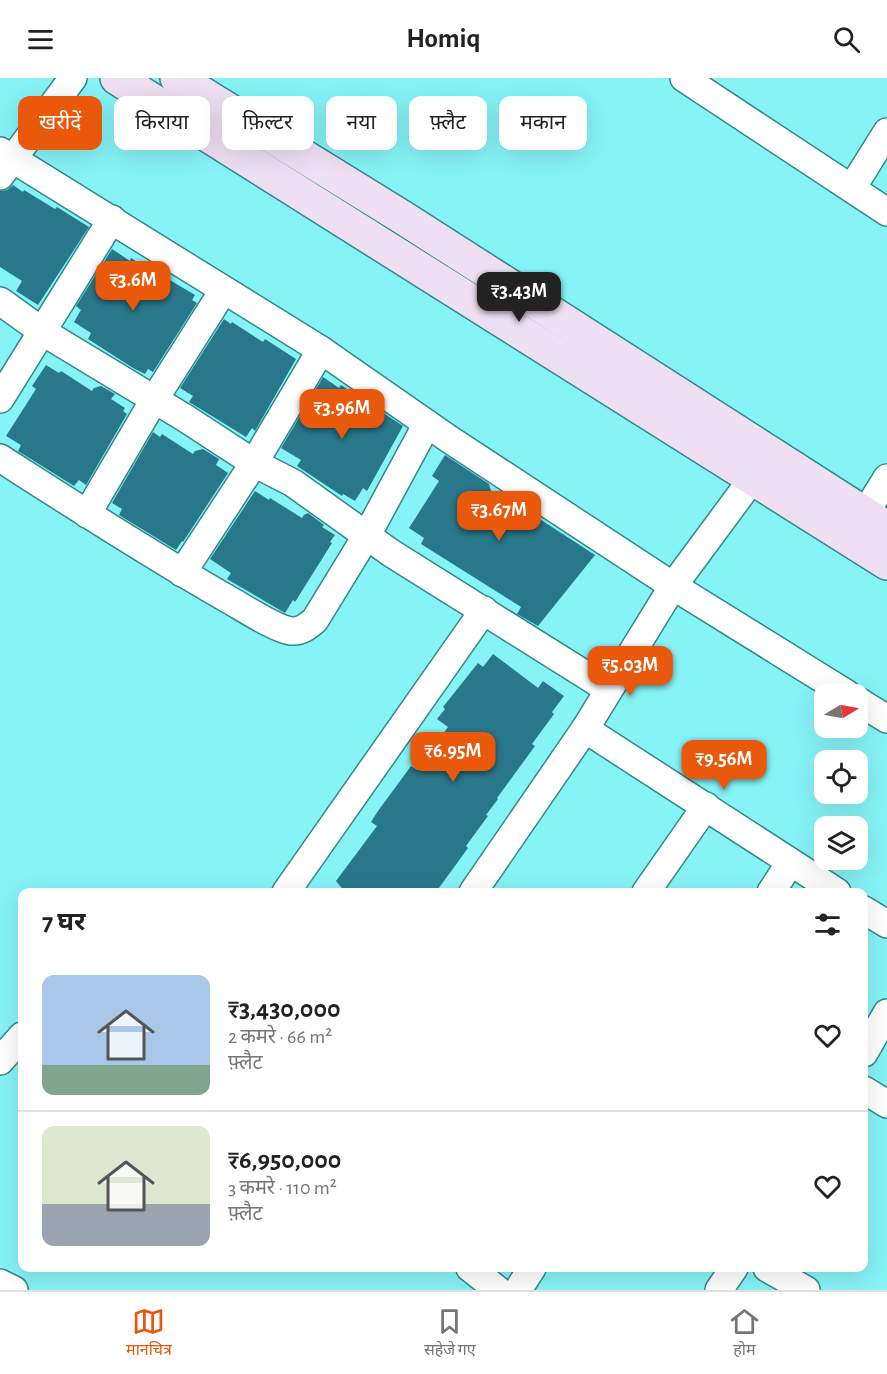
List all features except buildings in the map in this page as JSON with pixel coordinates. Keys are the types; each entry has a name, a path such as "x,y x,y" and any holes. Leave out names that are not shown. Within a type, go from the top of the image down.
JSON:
{"street":[{"path":"73,78 4,162 112,219 321,350 428,424 673,586 831,684"},
{"path":"177,78 425,232 867,527 887,563"},
{"path":"120,79 753,478 867,527"},
{"path":"691,80 887,212"},
{"path":"852,188 887,132"},
{"path":"0,399 112,219"},
{"path":"408,262 425,232"},
{"path":"87,514 154,400 224,291"},
{"path":"0,301 43,332 254,463 293,483 391,553 608,689"},
{"path":"182,573 254,463 321,350"},
{"path":"0,458 182,573 281,628 292,631 305,629 315,620 368,535 428,424"},
{"path":"476,888 585,729 673,586 753,478"},
{"path":"867,527 887,478"},
{"path":"289,888 484,610"},
{"path":"868,708 887,720"},
{"path":"585,729 831,888"},
{"path":"649,888 706,806"},
{"path":"774,888 790,863"},
{"path":"868,912 887,924"},
{"path":"868,1046 887,1013"},
{"path":"0,1060 18,1040"},
{"path":"868,1092 887,1104"},
{"path":"475,1272 498,1290"},
{"path":"518,1290 529,1272"},
{"path":"719,1290 731,1272"},
{"path":"774,1272 806,1290"},
{"path":"0,1283 14,1290"}]}
